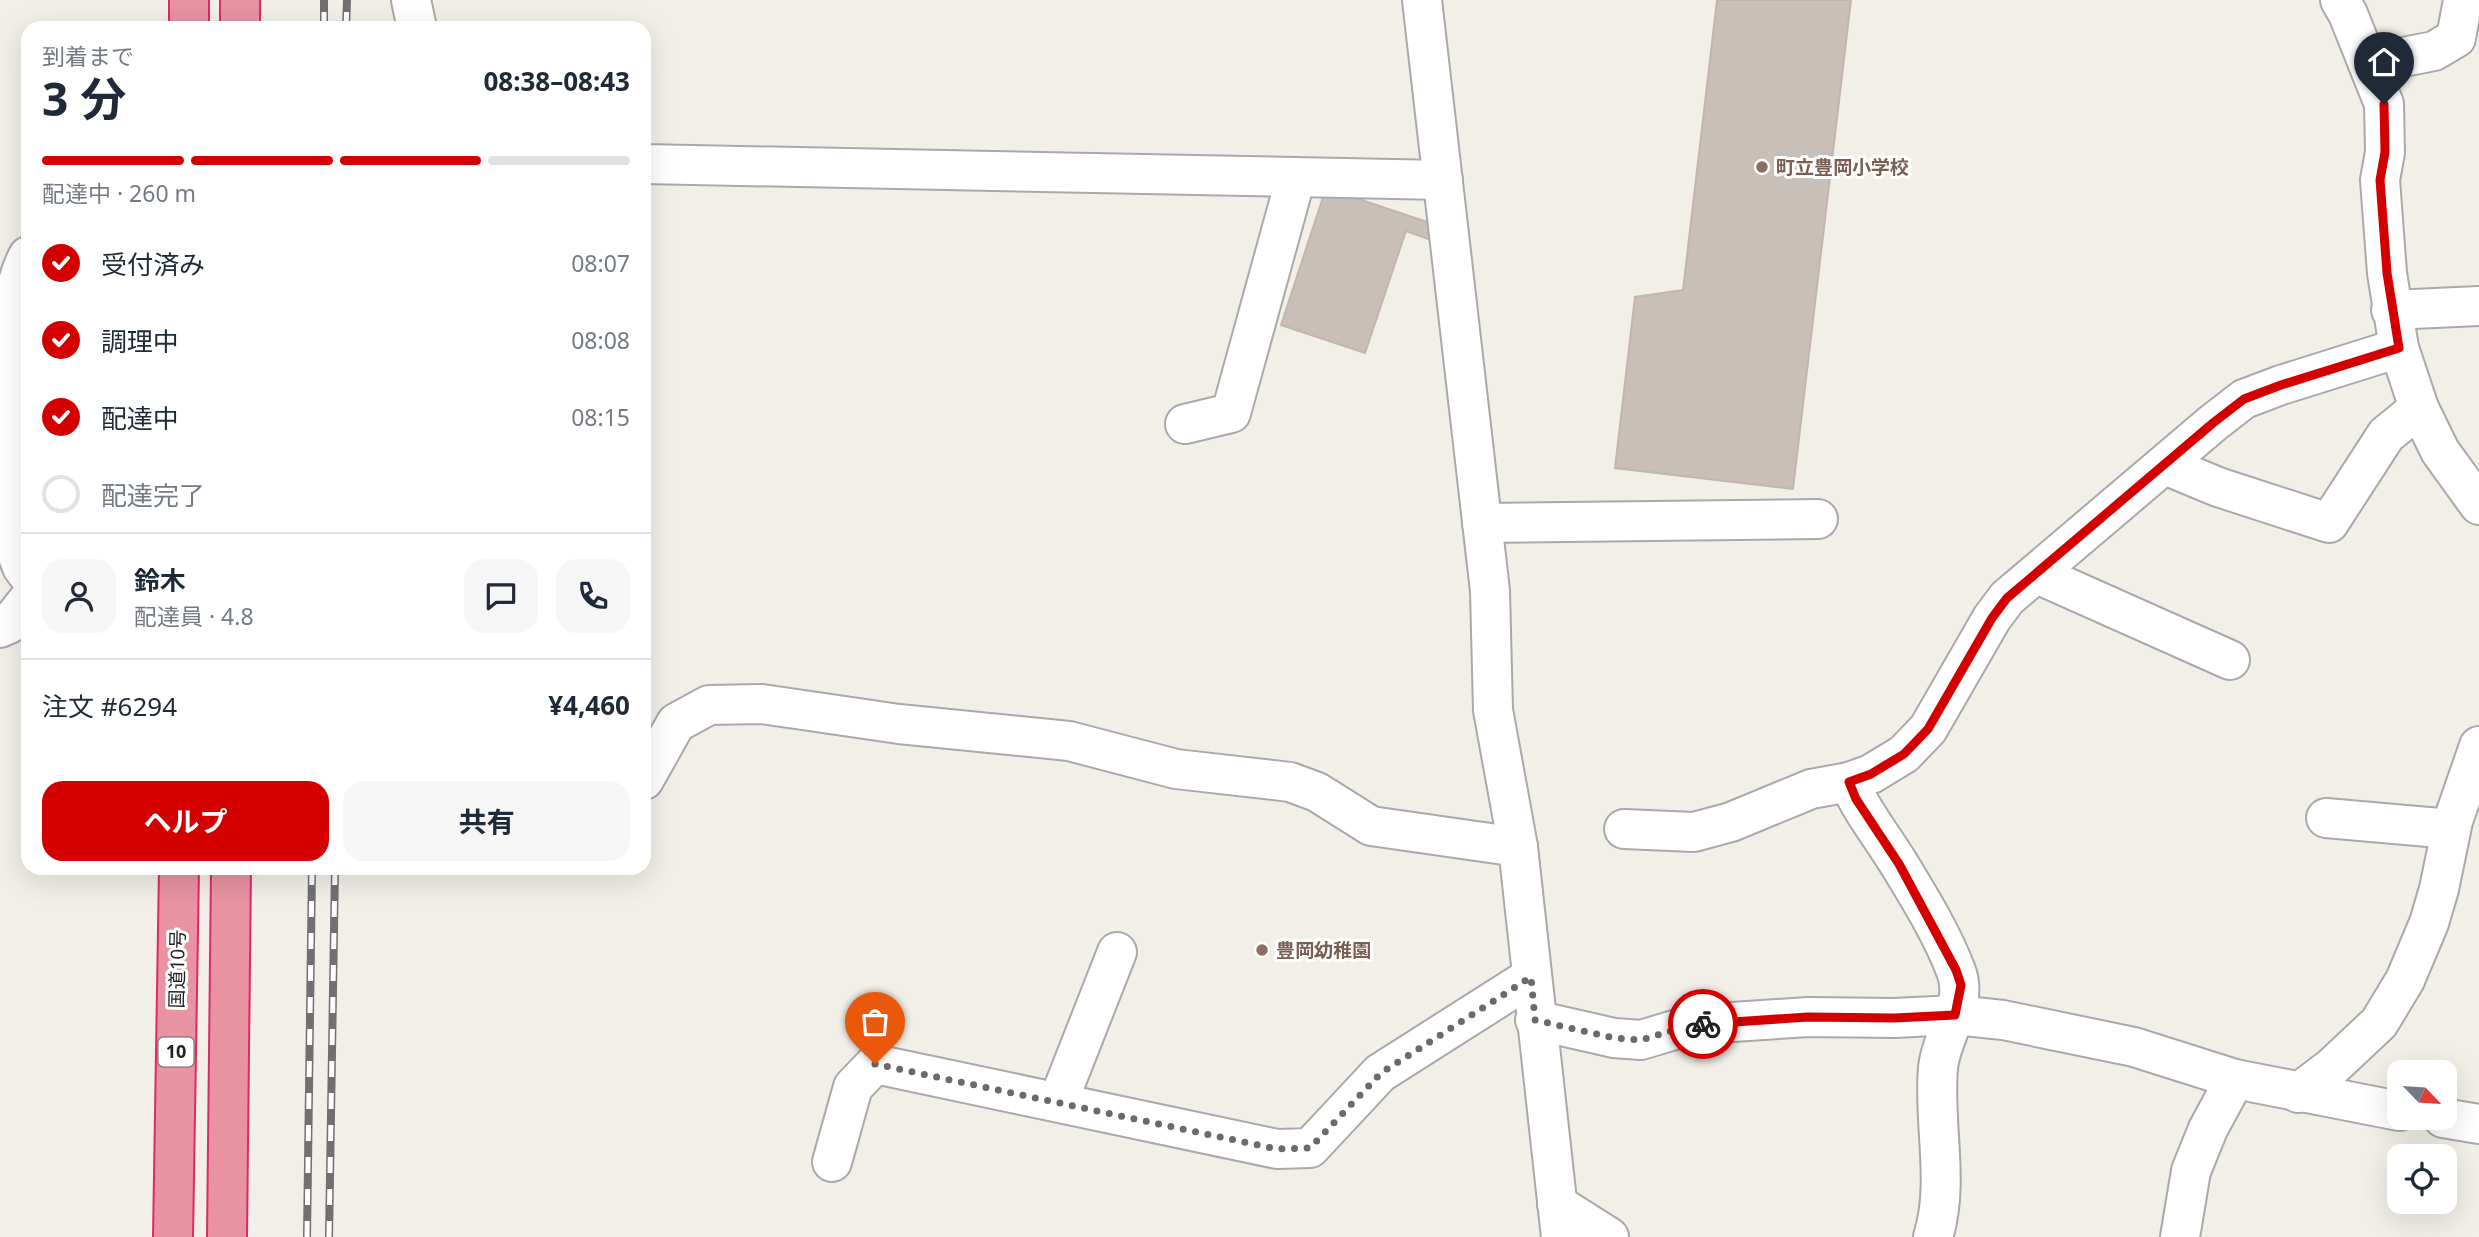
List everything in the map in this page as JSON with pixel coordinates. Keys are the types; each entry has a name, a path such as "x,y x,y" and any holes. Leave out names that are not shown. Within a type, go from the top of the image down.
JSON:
{"highway":[{"path":"189,0 189,21"},
{"path":"240,0 240,21"},
{"name":"国道10号","path":"173,1237 179,875"},
{"path":"227,1237 231,875"}],"street":[{"path":"411,0 416,21"},
{"path":"1422,0 1490,591 1493,710 1518,847 1559,1221 1609,1237"},
{"path":"2340,0 2384,104 2385,152 2380,180 2392,310 2399,348 2420,408 2440,451 2479,505"},
{"path":"2368,64 2434,51 2456,38 2463,0"},
{"path":"651,164 1443,180"},
{"path":"1185,424 1231,412 1296,177"},
{"path":"21,271 6,319 13,543 21,564"},
{"path":"2392,310 2479,306"},
{"path":"1624,829 1694,832 1731,821 1811,789 1849,782 1871,774 1904,754 1928,729 1992,618 2007,598 2244,399 2399,348"},
{"path":"2165,465 2218,487 2329,523 2386,435 2420,408"},
{"path":"1482,523 1818,519"},
{"path":"2037,574 2230,660"},
{"path":"0,628 9,624 21,609"},
{"path":"651,768 676,723 709,705 762,704 899,724 1069,740 1176,769 1290,782 1317,792 1371,826 1518,847"},
{"path":"2298,1093 2331,1068 2379,1023 2405,980 2432,912 2451,829 2479,746"},
{"path":"1849,782 1856,799 1899,864 1956,970 1961,985 1955,1015 1943,1041 1938,1068 1940,1184 1938,1222 1933,1237"},
{"path":"2326,818 2451,829"},
{"path":"1058,1102 1117,952"},
{"path":"832,1162 853,1087 875,1064 1277,1149 1310,1148 1381,1073 1531,977"},
{"path":"1535,1020 1614,1038 1641,1040 1702,1024 1808,1017 1894,1018 1955,1015 2003,1020 2134,1046 2235,1079 2387,1109"},
{"path":"2180,1237 2191,1171 2208,1129 2235,1079"},
{"path":"2457,1120 2479,1124"}],"building":[{"path":"1717,0 1851,0 1793,489 1615,468 1635,297 1683,290"},
{"path":"1326,188 1436,225 1431,240 1406,231 1365,353 1281,325"}],"railway":[{"path":"324,0 324,21"},
{"path":"346,21 347,0"},
{"path":"307,1237 312,875"},
{"path":"329,1237 335,875"}],"way so far":[{"path":"875,1064 1277,1149 1310,1148 1381,1073 1531,977 1535,1020 1614,1038 1641,1040 1703,1024"}],"place":[{"name":"町立豊岡小学校","path":"1762,167"},
{"name":"豊岡幼稚園","path":"1262,950"}],"route":[{"path":"1703,1024 1808,1017 1894,1018 1955,1015 1961,985 1956,970 1899,864 1856,799 1849,782 1871,774 1904,754 1928,729 1992,618 2007,598 2213,423 2244,399 2399,348 2387,273 2380,180 2385,152 2384,104"}]}
